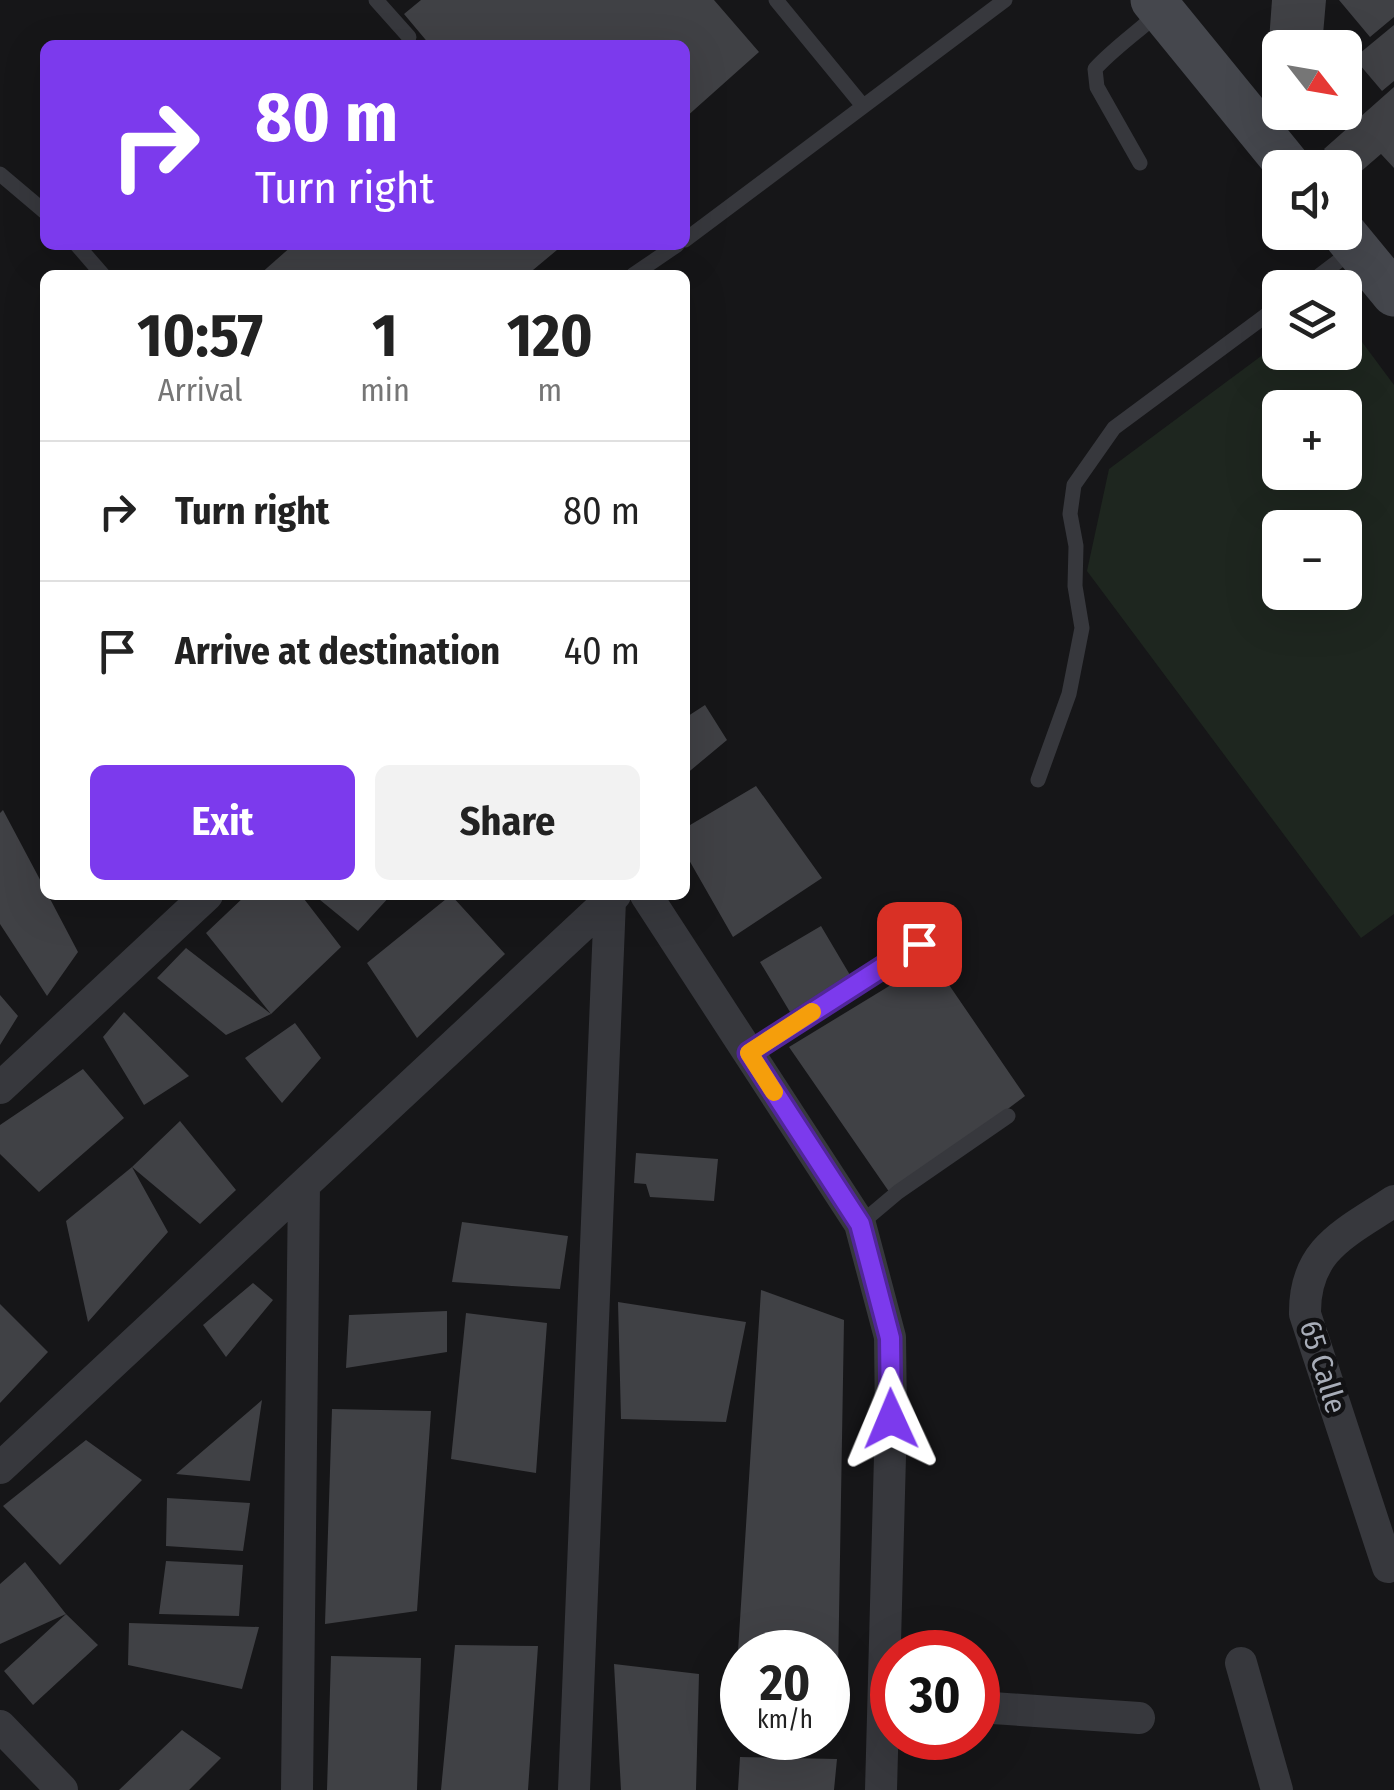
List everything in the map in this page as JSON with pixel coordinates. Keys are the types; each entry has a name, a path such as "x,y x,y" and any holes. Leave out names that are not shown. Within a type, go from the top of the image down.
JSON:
{"main road":[{"path":"1157,5 1275,150"},
{"path":"1358,250 1394,294"}],"street":[{"path":"0,1088 202,900"},
{"path":"0,1468 611,900"},
{"path":"574,1790 613,900"},
{"path":"649,900 860,1224 890,1338 889,1630"},
{"path":"297,1790 304,1185"},
{"name":"65 Calle","path":"1388,1566 1305,1314 1304,1290 1321,1253 1394,1201"},
{"path":"1241,1663 1277,1790"},
{"path":"1000,1709 1139,1718"},
{"path":"0,1726 62,1790"},
{"path":"881,1790 883,1760"}],"lane":[{"path":"376,0 409,38"},
{"path":"776,0 863,106"},
{"path":"690,236 1005,0"},
{"path":"1140,163 1097,87 1095,69 1110,52 1133,36 1157,5"},
{"path":"0,174 40,208"},
{"path":"81,250 99,270"},
{"path":"640,270 670,250"},
{"path":"1321,270 1340,250"},
{"path":"1038,780 1069,694 1082,628 1070,514 1074,484 1114,428 1262,317"},
{"path":"749,1053 919,944"},
{"path":"860,1224 898,1192 1008,1116"}],"shaded area":[{"path":"1362,342 1394,385 1394,914 1361,938 1087,571 1109,469 1262,355 1262,370 1362,370"}],"building":[{"path":"421,0 714,0 759,52 690,114 690,40 426,40 404,14"},
{"path":"1272,0 1326,0 1323,30 1270,30"},
{"path":"1339,0 1394,0 1394,17 1370,37"},
{"path":"1394,25 1394,81 1382,91 1362,67 1362,51"},
{"path":"1394,87 1394,168 1381,154 1362,170 1362,150 1324,149 1345,130 1362,130 1362,115"},
{"path":"287,250 557,250 533,270 265,270"},
{"path":"705,705 727,740 690,771 690,715"},
{"path":"756,786 822,878 733,937 690,862 690,825"},
{"path":"3,810 40,880 40,900 51,900 78,952 47,996 0,924"},
{"path":"241,900 305,900 341,947 271,1014 206,933"},
{"path":"320,900 386,900 358,931"},
{"path":"445,900 456,900 505,954 417,1038 367,963"},
{"path":"821,926 850,975 790,1012 760,962"},
{"path":"186,948 271,1014 226,1035 157,978"},
{"path":"932,960 1025,1096 892,1196 789,1047"},
{"path":"0,995 18,1016 0,1045"},
{"path":"124,1012 189,1076 144,1105 103,1037"},
{"path":"295,1023 321,1058 282,1103 245,1058"},
{"path":"83,1069 124,1118 39,1192 0,1154 0,1125"},
{"path":"180,1121 236,1190 200,1224 132,1167"},
{"path":"636,1153 718,1159 714,1201 650,1197 646,1184 634,1183"},
{"path":"132,1167 168,1232 88,1322 66,1221"},
{"path":"462,1222 568,1236 560,1289 452,1282"},
{"path":"253,1283 273,1300 226,1357 203,1325"},
{"path":"761,1290 844,1320 839,1630 739,1630"},
{"path":"618,1302 746,1322 726,1422 621,1419"},
{"path":"0,1304 48,1352 0,1403"},
{"path":"447,1311 447,1352 346,1368 349,1315"},
{"path":"466,1313 547,1323 536,1473 451,1459"},
{"path":"262,1400 250,1481 176,1474"},
{"path":"332,1409 431,1411 417,1611 325,1624"},
{"path":"86,1440 142,1480 60,1565 3,1506"},
{"path":"167,1498 250,1503 243,1551 166,1546"},
{"path":"166,1561 243,1565 239,1616 159,1614"},
{"path":"25,1562 66,1614 0,1644 0,1584"},
{"path":"66,1614 98,1645 33,1705 4,1671"},
{"path":"129,1623 259,1627 242,1689 128,1665"},
{"path":"455,1645 538,1646 528,1790 441,1790"},
{"path":"331,1656 421,1658 417,1790 327,1790"},
{"path":"614,1664 699,1674 696,1790 621,1790"},
{"path":"182,1730 221,1758 189,1790 119,1790"},
{"path":"740,1760 837,1760 834,1790 738,1790"}],"slow traffic":[{"path":"774,1092 749,1053 812,1012"}],"route":[{"path":"891,1419 890,1338 860,1224 749,1053 919,944"}]}
